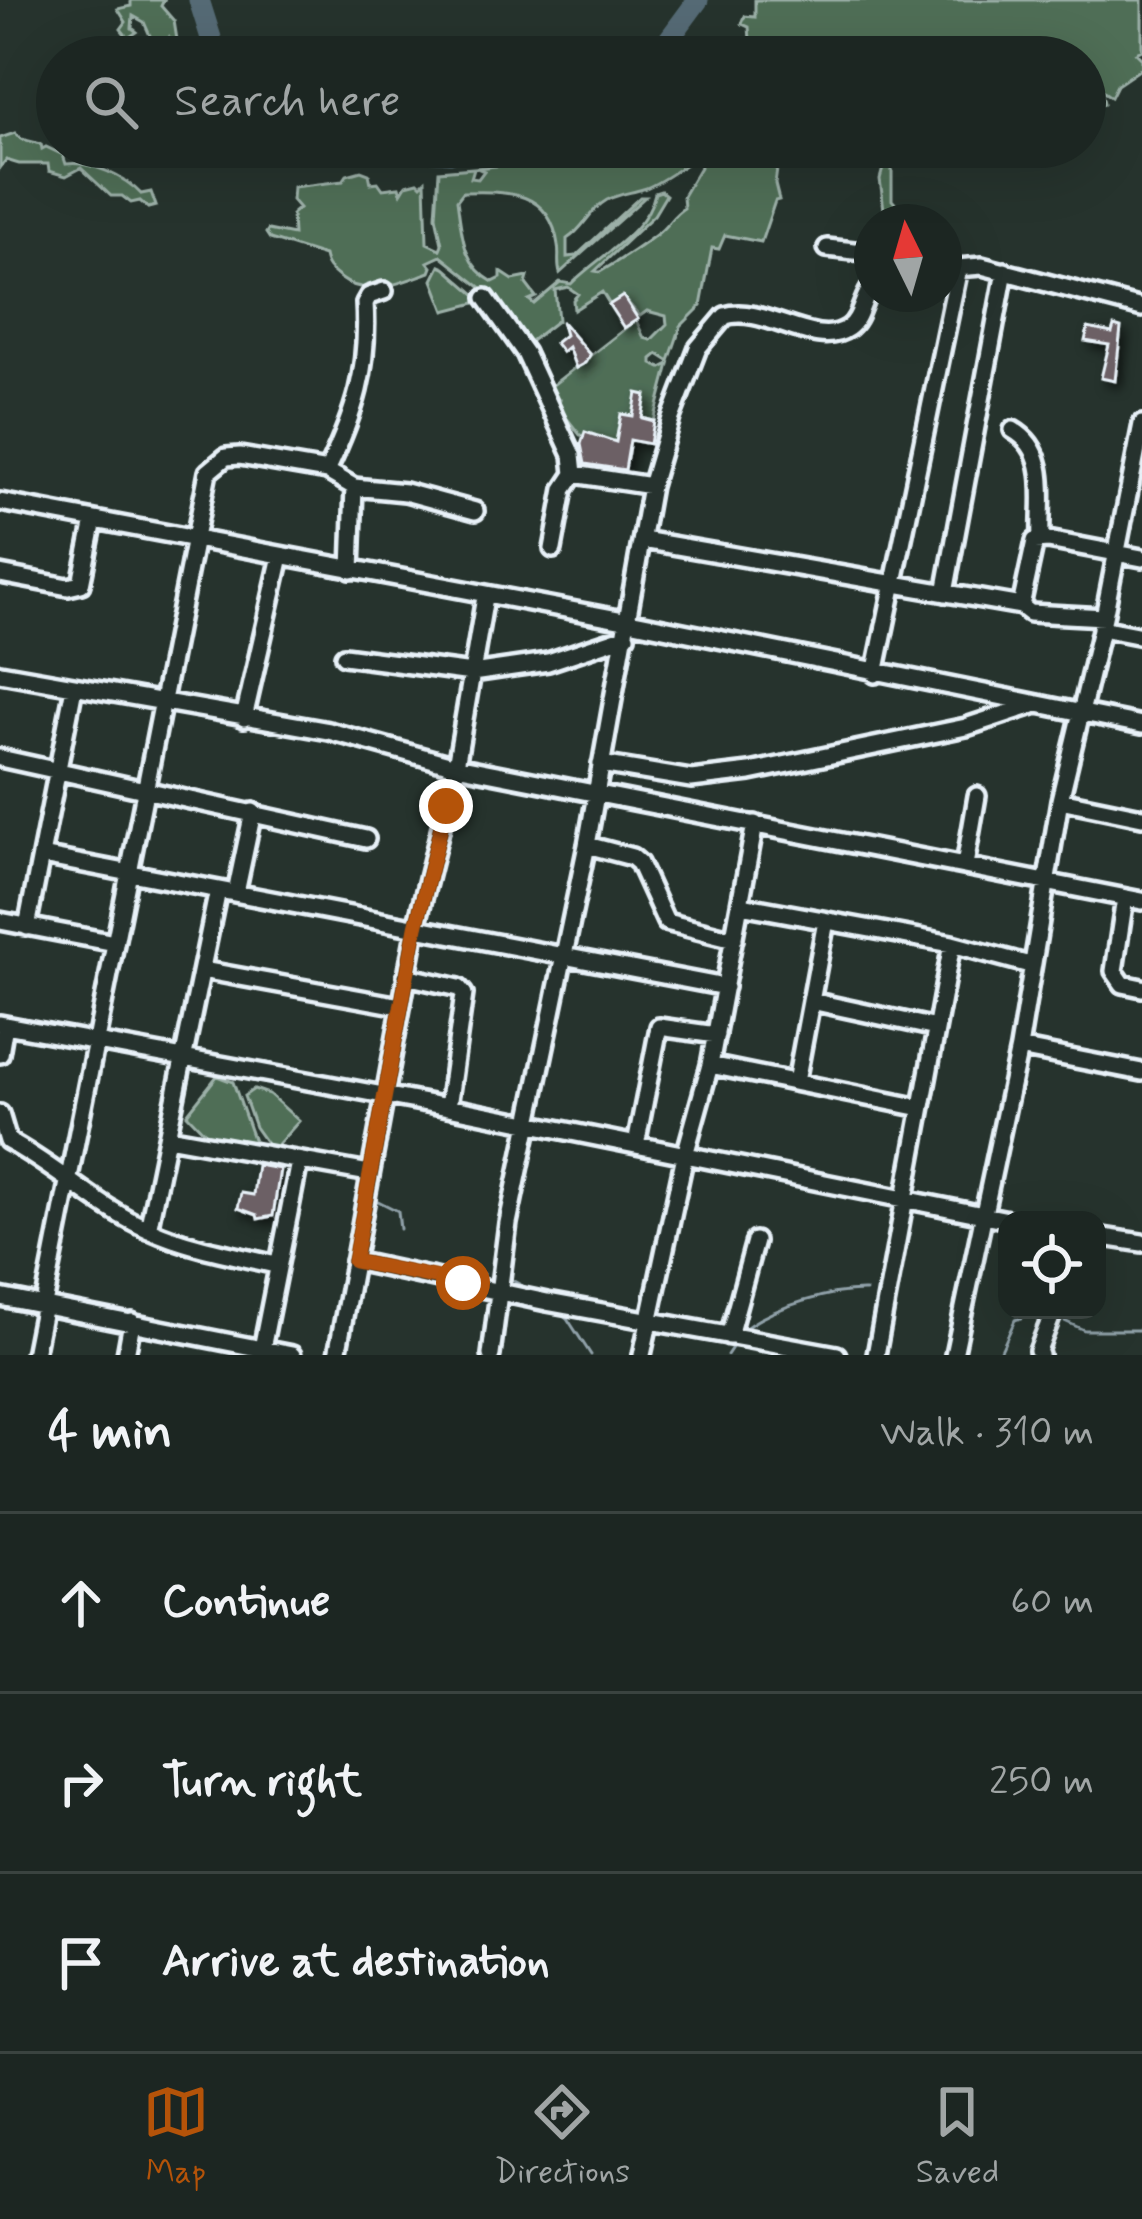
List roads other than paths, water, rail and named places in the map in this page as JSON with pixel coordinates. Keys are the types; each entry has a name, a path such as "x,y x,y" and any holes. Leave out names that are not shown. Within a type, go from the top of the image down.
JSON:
{"street":[{"path":"827,248 854,251"},
{"path":"962,267 1005,271 1142,308"},
{"path":"945,593 1005,271"},
{"path":"327,471 361,392 366,362 365,303 369,296 384,291"},
{"path":"486,298 526,353 545,401 566,436 574,474 564,489 553,549"},
{"path":"490,1355 508,1223 565,958 651,485 698,348 725,316 752,314 801,332 844,331 853,325 858,312"},
{"path":"875,674 944,312"},
{"path":"954,1355 1019,1048 1060,800 1142,424"},
{"path":"1013,430 1031,445 1042,467 1041,540"},
{"path":"34,1355 208,472 226,457 327,471 354,487 405,492 475,511"},
{"path":"574,474 651,485"},
{"path":"351,570 354,487"},
{"path":"0,502 627,629 1142,724"},
{"path":"0,574 81,584 94,520"},
{"path":"643,539 1021,606 1030,613 1102,622 1142,636"},
{"path":"1021,606 1033,545 1041,540 1142,558"},
{"path":"244,718 281,556"},
{"path":"337,1355 400,1006 456,766 485,597"},
{"path":"344,656 472,673 548,662 627,629"},
{"path":"0,674 329,731 456,766 1134,900 1114,971 1123,984 1142,988"},
{"path":"27,927 74,686"},
{"path":"602,764 691,779 749,772 966,727 1036,704"},
{"path":"0,758 365,839"},
{"path":"965,865 977,796"},
{"path":"1060,800 1142,818"},
{"path":"236,893 253,812"},
{"path":"642,1355 710,1064 755,824"},
{"path":"586,845 639,863 666,922 734,939"},
{"path":"42,856 725,987"},
{"path":"148,1230 218,890"},
{"path":"741,904 952,944 1030,965"},
{"path":"0,921 115,943"},
{"path":"796,1082 826,921"},
{"path":"876,1355 952,944"},
{"path":"202,970 400,1006"},
{"path":"406,976 459,988 464,994 466,1007 448,1107"},
{"path":"811,1001 936,1028"},
{"path":"0,1054 2,1025 448,1107 998,1218"},
{"path":"636,1145 658,1027 716,1034"},
{"path":"1019,1048 1142,1072"},
{"path":"710,1064 921,1108"},
{"path":"0,1114 8,1141 148,1230 203,1249 276,1265"},
{"path":"168,1137 369,1174"},
{"path":"262,1349 299,1162"},
{"path":"1106,1237 1142,1243"},
{"path":"738,1338 755,1241"},
{"path":"354,1261 837,1355"},
{"path":"0,1297 292,1355"},
{"path":"1040,1355 1037,1351 1050,1319"},
{"path":"126,1355 131,1322"}],"waterway":[{"path":"199,0 210,36"},
{"path":"671,36 698,0"},
{"path":"374,1199 398,1211 400,1229"},
{"path":"431,1266 452,1274"},
{"path":"461,1276 484,1274"},
{"path":"510,1279 530,1290"},
{"path":"744,1329 803,1301 866,1291"},
{"path":"557,1310 591,1355"},
{"path":"999,1355 1018,1319"},
{"path":"1060,1319 1084,1330 1142,1330"},
{"path":"727,1355 733,1346"}]}
